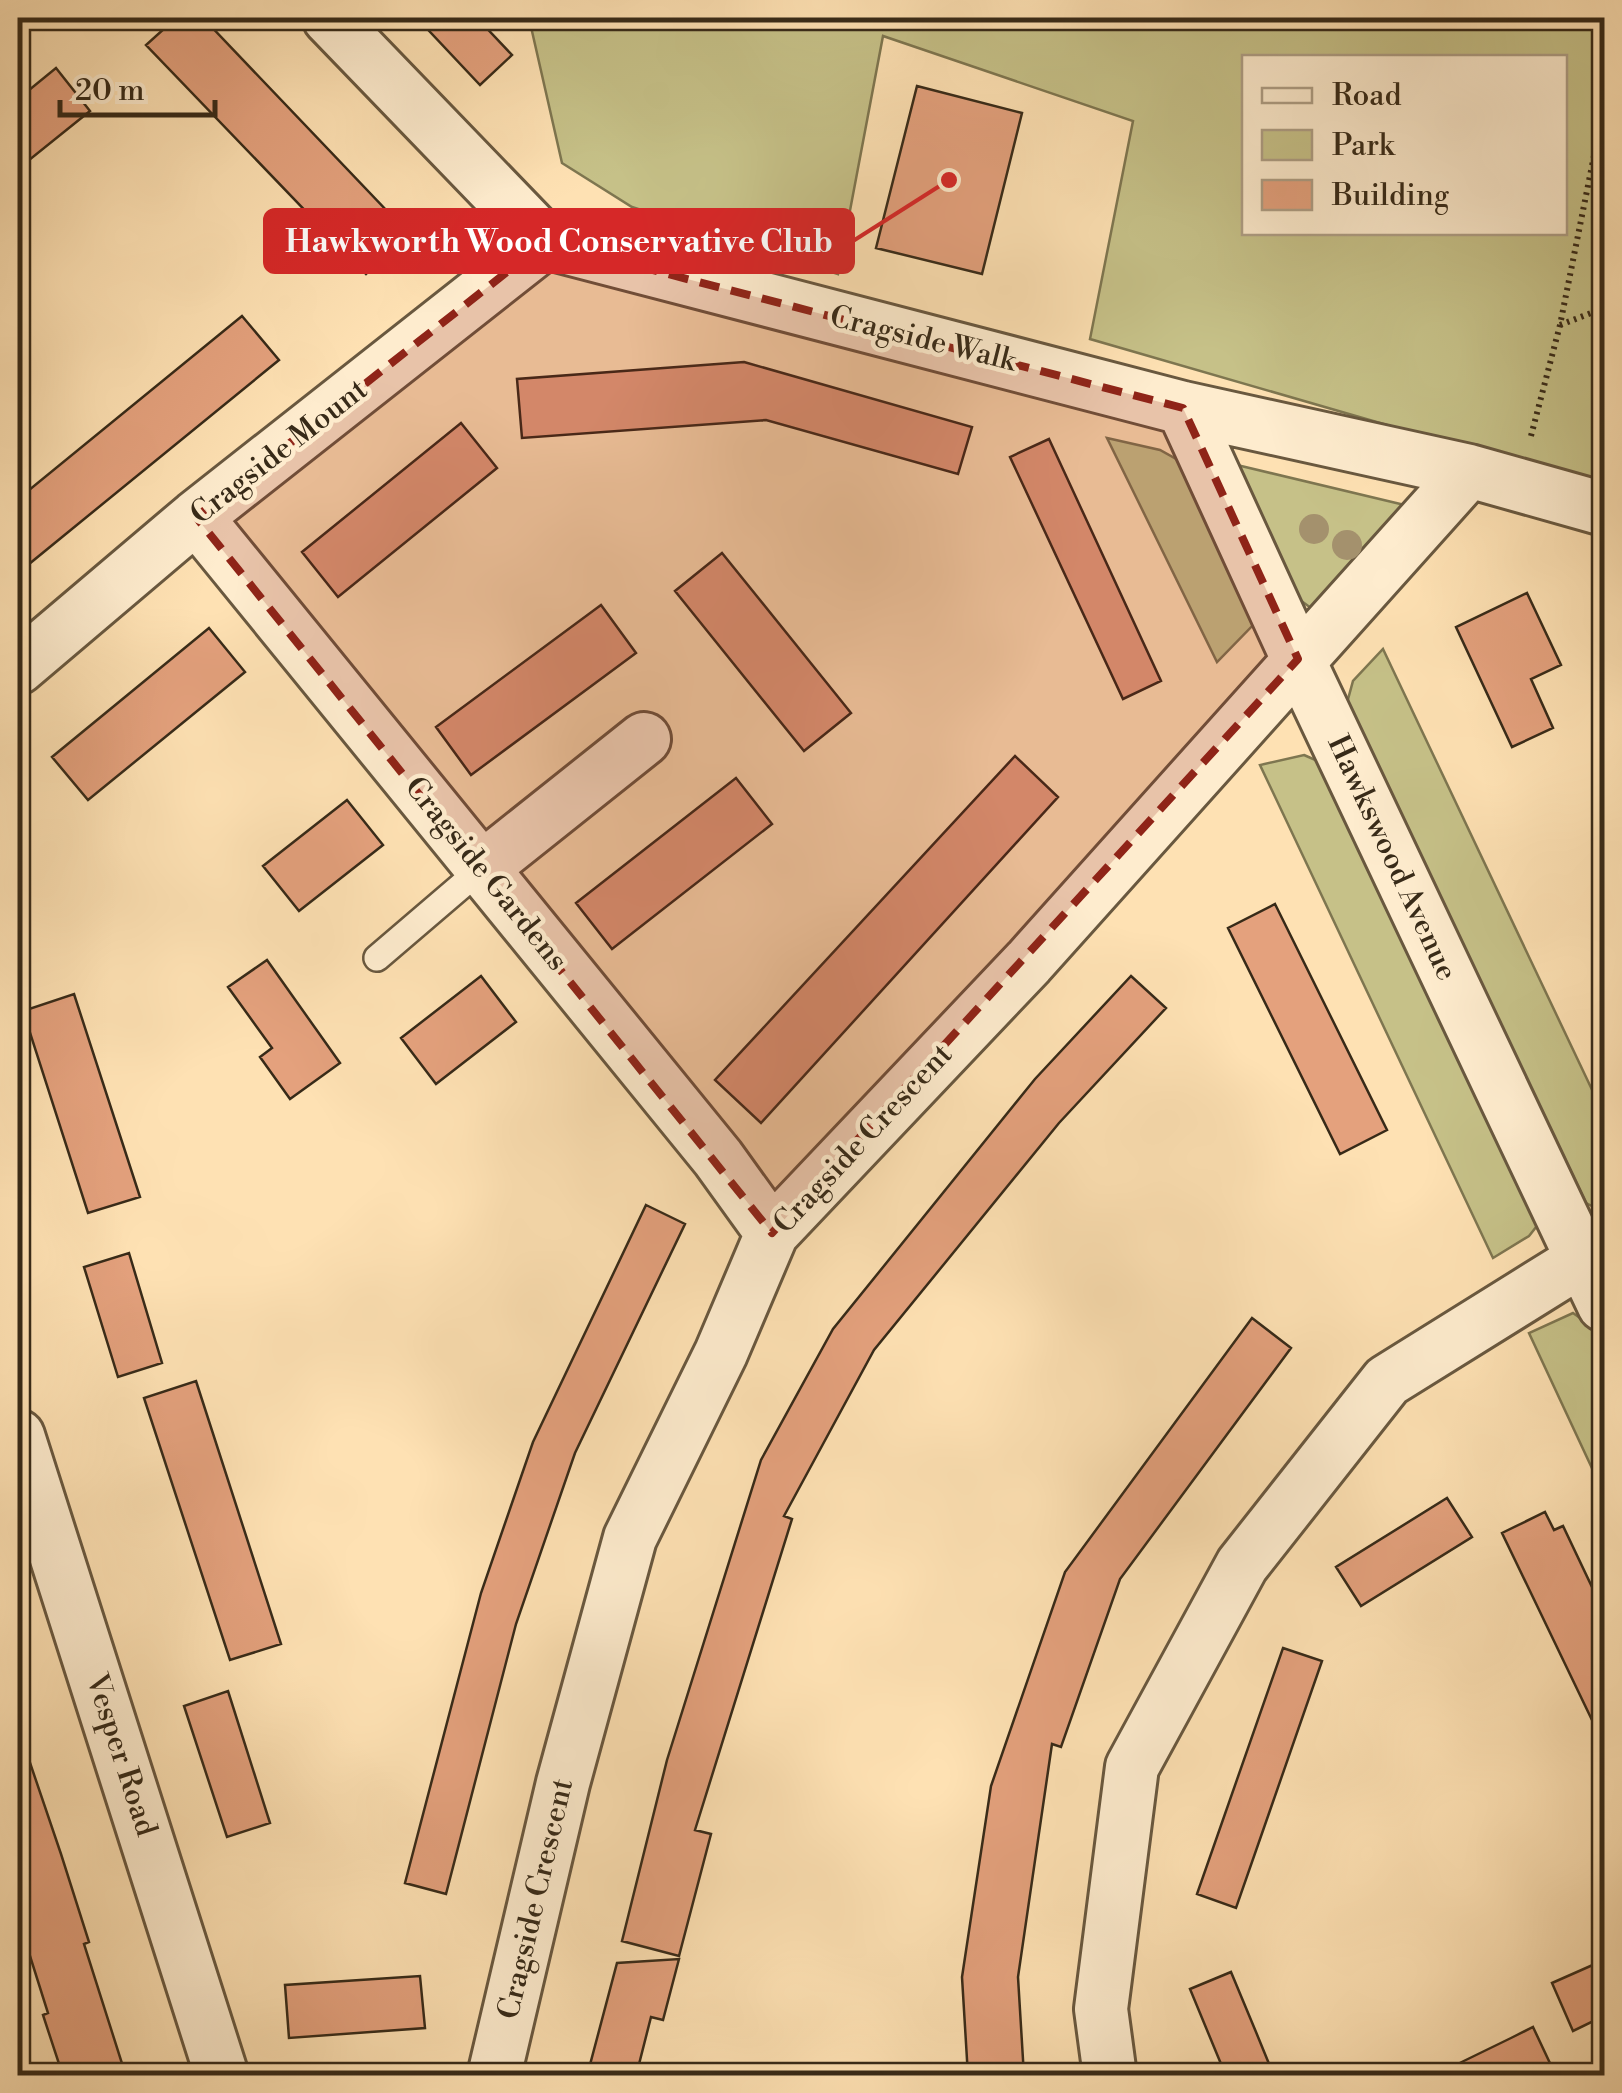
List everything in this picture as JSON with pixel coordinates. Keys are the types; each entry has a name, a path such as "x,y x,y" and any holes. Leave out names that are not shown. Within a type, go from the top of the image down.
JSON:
{"street":[{"path":"329,18 545,242"},
{"name":"Cragside Walk","path":"545,242 1184,408 1469,472 1604,509"},
{"name":"Cragside Mount","path":"18,668 196,517 545,242"},
{"name":"Hawkswood Avenue","path":"1184,408 1298,659 1594,1256 1604,1305"},
{"name":"Cragside Crescent","path":"494,2076 563,1782 630,1538 721,1353 772,1233 1028,962 1469,472"},
{"name":"Cragside Gardens","path":"196,517 718,1158 772,1233"},
{"path":"482,870 644,738"},
{"path":"1110,2076 1101,2009 1132,1767 1242,1564 1387,1380 1594,1256"},
{"name":"Vesper Road","path":"22,1469 222,2076"}],"lane":[{"path":"377,958 482,870"}],"path":[{"path":"1518,486 1560,325 1604,106"},
{"path":"1560,325 1604,308"}],"highlighted area":[{"path":"545,242 1183,408 1298,659 772,1233 196,517"}],"green space":[{"path":"529,18 1604,18 1604,482 1487,454 1090,339 1133,121 883,36 838,274 632,207 562,163"},
{"path":"1107,438 1160,450 1185,464 1256,622 1217,662"},
{"path":"1237,465 1413,507 1326,601 1311,608 1300,600"},
{"path":"1383,649 1604,1115 1604,1212 1586,1203 1347,703 1353,681"},
{"path":"1304,755 1320,762 1540,1222 1529,1236 1493,1258 1260,765"},
{"path":"1573,1313 1590,1325 1604,1358 1604,1494 1529,1333"}],"building":[{"path":"176,18 203,18 408,233 366,274 146,45"},
{"path":"417,18 477,18 512,55 480,85"},
{"path":"56,68 90,111 18,169 18,99"},
{"path":"917,86 1022,113 982,274 876,248"},
{"path":"242,316 279,360 18,573 18,499"},
{"path":"744,362 972,427 958,474 766,420 522,438 517,379"},
{"path":"461,423 497,468 338,597 302,552"},
{"path":"1049,439 1161,681 1123,699 1010,457"},
{"path":"722,553 851,713 804,751 675,591"},
{"path":"1527,593 1561,665 1531,679 1553,728 1512,747 1456,627"},
{"path":"601,605 636,653 471,775 436,727"},
{"path":"209,628 245,672 88,800 52,757"},
{"path":"1015,756 1058,797 761,1123 715,1080"},
{"path":"736,778 772,824 612,949 576,903"},
{"path":"347,800 383,845 299,911 263,866"},
{"path":"1275,904 1387,1130 1340,1154 1228,928"},
{"path":"267,960 340,1063 290,1099 260,1057 272,1048 228,987"},
{"path":"481,976 516,1022 436,1084 401,1038"},
{"path":"1131,976 1166,1008 1059,1123 874,1350 784,1516 792,1519 695,1830 711,1834 679,1956 622,1941 667,1760 761,1460 833,1329 1035,1079"},
{"path":"74,994 140,1197 88,1213 23,1011"},
{"path":"646,1205 685,1224 575,1453 516,1624 446,1894 405,1883 481,1593 533,1442"},
{"path":"129,1253 162,1363 118,1377 84,1267"},
{"path":"1252,1318 1291,1348 1120,1579 1061,1747 1052,1744 1018,1977 1024,2076 968,2076 962,1977 991,1786 1065,1572"},
{"path":"196,1381 281,1644 230,1660 144,1398"},
{"path":"1447,1498 1472,1537 1361,1606 1336,1567"},
{"path":"1545,1512 1554,1530 1563,1526 1601,1606 1593,1610 1604,1634 1604,1745 1502,1533"},
{"path":"1283,1648 1322,1661 1236,1908 1197,1894"},
{"path":"228,1691 270,1823 227,1837 184,1706"},
{"path":"26,1751 89,1942 84,1944 126,2076 63,2076 43,2015 48,2013 18,1918 18,1753"},
{"path":"679,1959 663,2020 651,2017 636,2076 587,2076 617,1963"},
{"path":"1604,1960 1604,2016 1573,2031 1552,1983"},
{"path":"1231,1972 1274,2076 1226,2076 1190,1989"},
{"path":"420,1976 425,2028 289,2038 285,1985"},
{"path":"1533,2027 1556,2076 1433,2076 1511,2038"}],"place":[{"name":"Hawkworth Wood Conservative Club","path":"949,180"}]}
